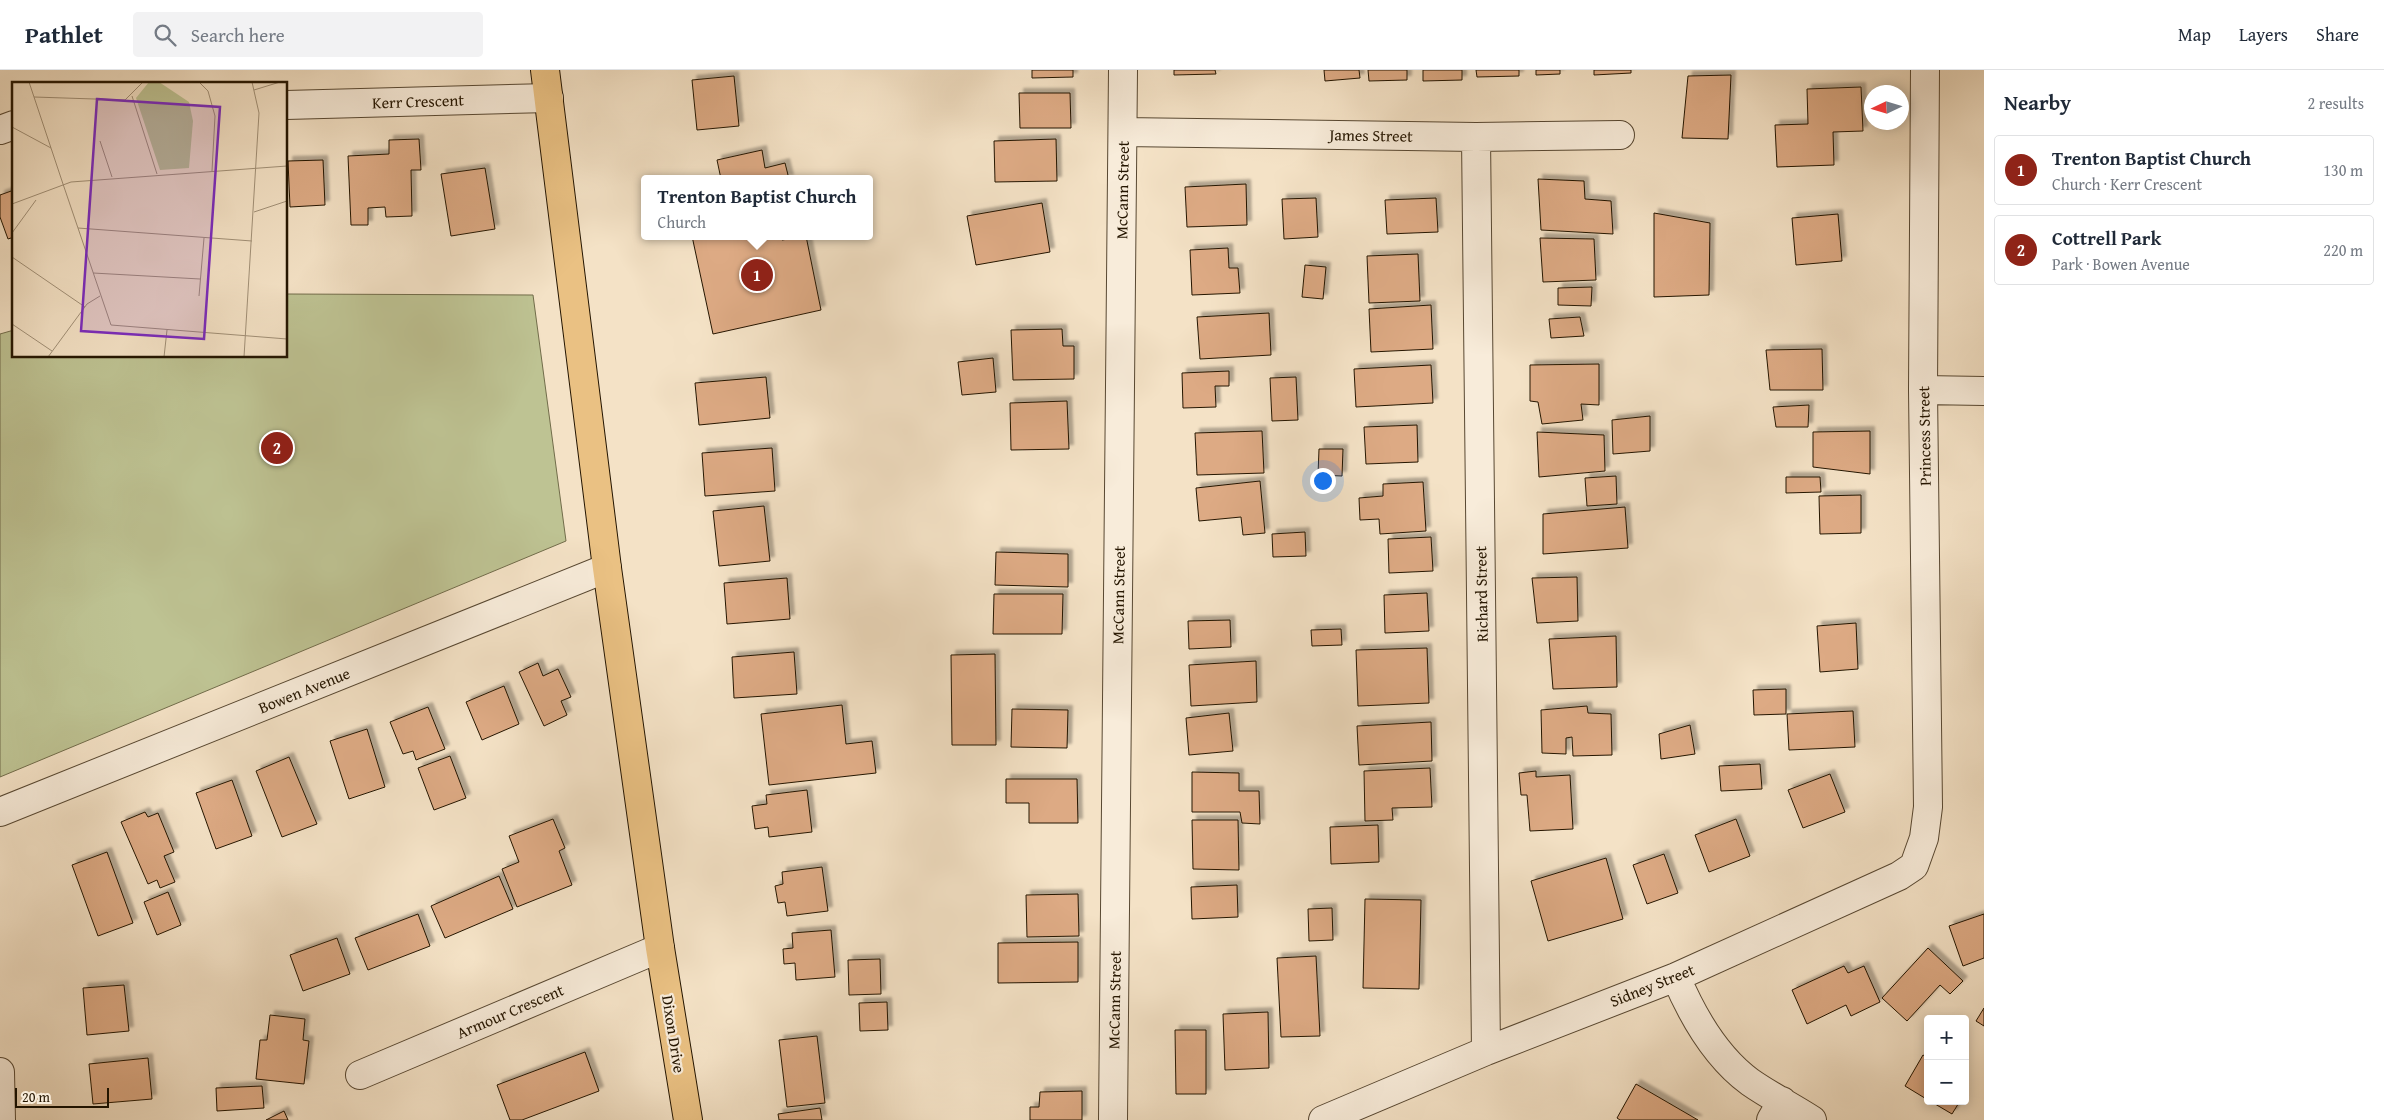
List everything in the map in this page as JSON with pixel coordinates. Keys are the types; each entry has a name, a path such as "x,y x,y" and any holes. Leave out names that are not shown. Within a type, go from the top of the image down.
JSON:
{"main road":[{"name":"Dixon Drive","path":"545,70 607,568 660,948 688,1120"}],"street":[{"name":"McCann Street","path":"1113,1120 1123,70"},
{"name":"Princess Street","path":"1925,70 1923,390 1928,802"},
{"name":"Kerr Crescent","path":"288,105 549,98"},
{"path":"0,130 12,126"},
{"name":"James Street","path":"1123,132 1476,137 1620,135"},
{"name":"Richard Street","path":"1476,137 1486,1051"},
{"path":"1923,390 1984,391"},
{"name":"Bowen Avenue","path":"0,812 607,568"},
{"name":"Sidney Street","path":"1323,1120 1486,1051 1676,977 1899,876 1914,866 1924,838 1928,802"},
{"name":"Armour Crescent","path":"360,1075 660,948"},
{"path":"1676,977 1688,1007 1726,1059 1776,1110 1812,1120"},
{"path":"0,1072 1,1120"}],"green space":[{"path":"288,294 533,295 566,541 0,777 0,334 12,331 12,358 288,358"}],"building":[{"path":"1032,70 1073,70 1073,77 1032,78"},
{"path":"1174,70 1215,70 1216,74 1174,75"},
{"path":"1324,70 1359,70 1360,78 1325,81"},
{"path":"1368,70 1407,70 1407,80 1369,81"},
{"path":"1423,70 1462,70 1462,80 1423,81"},
{"path":"1476,70 1519,70 1519,76 1477,77"},
{"path":"1536,70 1560,70 1560,74 1536,75"},
{"path":"1594,70 1631,70 1631,73 1594,75"},
{"path":"1731,75 1728,139 1682,138 1688,76"},
{"path":"734,76 739,126 697,130 692,80"},
{"path":"1861,87 1863,131 1833,132 1834,165 1777,167 1775,125 1808,124 1807,89"},
{"path":"1019,93 1070,93 1071,128 1020,128"},
{"path":"419,139 421,170 411,170 412,216 386,217 385,207 368,208 368,225 351,225 348,156 389,154 389,140"},
{"path":"1056,139 1057,181 995,182 994,141"},
{"path":"762,150 765,168 785,163 788,175 720,175 717,160"},
{"path":"323,160 325,205 290,207 288,161"},
{"path":"485,168 495,229 451,236 441,174"},
{"path":"1538,179 1584,181 1585,199 1611,201 1613,234 1541,230"},
{"path":"1246,184 1247,225 1187,227 1185,187"},
{"path":"12,191 12,238 8,239 0,217 0,195"},
{"path":"1316,198 1318,237 1284,239 1282,199"},
{"path":"1436,198 1438,232 1387,234 1385,200"},
{"path":"1042,203 1050,252 976,265 967,216"},
{"path":"1654,213 1710,223 1709,295 1654,297"},
{"path":"1838,214 1842,261 1796,265 1792,218"},
{"path":"1540,238 1594,239 1596,280 1543,282"},
{"path":"693,240 807,240 821,310 713,334"},
{"path":"1228,248 1229,268 1238,268 1240,293 1192,295 1190,250"},
{"path":"1418,254 1420,301 1369,303 1367,256"},
{"path":"1305,265 1326,267 1323,299 1302,297"},
{"path":"1592,287 1591,306 1558,305 1558,288"},
{"path":"1431,305 1433,349 1371,352 1369,309"},
{"path":"1269,313 1271,355 1200,359 1197,317"},
{"path":"1580,317 1584,336 1551,338 1549,319"},
{"path":"1062,329 1063,346 1074,346 1074,379 1013,380 1011,330"},
{"path":"1822,349 1823,390 1770,390 1766,350"},
{"path":"993,358 996,392 962,395 958,362"},
{"path":"1599,364 1599,405 1581,404 1583,420 1542,424 1538,402 1530,401 1530,365"},
{"path":"1431,365 1433,403 1356,407 1354,369"},
{"path":"1229,371 1229,386 1215,386 1216,407 1183,408 1182,373"},
{"path":"766,377 770,418 699,425 695,383"},
{"path":"1296,377 1298,420 1272,421 1270,378"},
{"path":"1067,401 1069,449 1011,450 1010,403"},
{"path":"1809,405 1808,427 1776,427 1773,407"},
{"path":"1650,416 1650,451 1613,454 1612,420"},
{"path":"1417,425 1418,462 1366,464 1364,427"},
{"path":"1262,431 1264,473 1197,475 1195,433"},
{"path":"1870,431 1870,474 1813,467 1813,432"},
{"path":"1537,432 1604,435 1605,471 1539,477"},
{"path":"772,448 775,491 705,496 702,453"},
{"path":"1319,449 1343,449 1342,476 1318,475"},
{"path":"1616,476 1617,504 1587,506 1585,478"},
{"path":"1786,477 1820,477 1821,492 1786,493"},
{"path":"1260,481 1265,533 1243,535 1241,517 1199,521 1196,488"},
{"path":"1423,482 1426,531 1380,534 1379,519 1360,520 1359,498 1383,496 1383,484"},
{"path":"1861,495 1861,533 1820,534 1819,496"},
{"path":"764,506 770,561 719,566 713,511"},
{"path":"1625,507 1628,548 1543,554 1543,514"},
{"path":"1305,532 1306,556 1273,557 1272,534"},
{"path":"1431,537 1433,571 1389,573 1388,539"},
{"path":"996,552 1068,554 1068,587 995,585"},
{"path":"1577,577 1578,621 1537,623 1532,578"},
{"path":"787,578 790,619 727,624 724,583"},
{"path":"1427,593 1429,631 1385,633 1384,595"},
{"path":"994,594 1063,594 1062,634 993,634"},
{"path":"1230,620 1231,647 1189,649 1188,621"},
{"path":"1856,623 1858,669 1820,672 1817,626"},
{"path":"1341,629 1342,645 1312,646 1311,630"},
{"path":"1616,636 1617,687 1553,689 1549,639"},
{"path":"1427,648 1429,703 1358,706 1356,650"},
{"path":"794,652 797,694 734,698 732,657"},
{"path":"995,654 996,745 952,745 951,655"},
{"path":"1256,661 1257,702 1191,706 1189,665"},
{"path":"538,663 543,676 558,669 571,697 561,701 567,715 544,726 519,672"},
{"path":"504,686 519,724 482,740 466,702"},
{"path":"1786,689 1786,714 1754,715 1753,690"},
{"path":"842,705 846,744 872,741 876,773 769,785 761,714"},
{"path":"1587,706 1588,713 1611,714 1612,755 1573,756 1572,737 1566,738 1566,754 1542,753 1541,710"},
{"path":"428,707 445,749 416,760 413,751 403,754 390,722"},
{"path":"1012,709 1068,710 1067,748 1011,747"},
{"path":"1853,711 1855,747 1789,750 1787,714"},
{"path":"1229,713 1233,751 1189,755 1186,718"},
{"path":"1431,722 1432,761 1359,765 1357,726"},
{"path":"1690,725 1695,754 1661,759 1659,734"},
{"path":"367,729 385,787 349,799 330,741"},
{"path":"450,756 466,798 434,810 418,768"},
{"path":"289,757 317,824 282,837 256,771"},
{"path":"1760,764 1762,789 1721,791 1719,766"},
{"path":"1430,768 1432,807 1392,808 1393,820 1365,821 1364,771"},
{"path":"1536,771 1536,777 1570,775 1573,829 1530,831 1527,795 1521,795 1519,773"},
{"path":"1192,772 1239,773 1239,791 1259,791 1260,824 1242,823 1240,812 1192,812"},
{"path":"1830,774 1845,812 1803,828 1788,790"},
{"path":"1006,779 1077,779 1078,823 1029,823 1029,803 1006,803"},
{"path":"232,780 252,836 216,849 196,793"},
{"path":"807,790 812,832 769,837 768,827 755,829 752,806 767,804 766,795"},
{"path":"145,812 148,817 158,813 174,852 164,856 175,882 160,888 157,880 148,884 121,822"},
{"path":"553,819 565,848 559,851 572,885 517,907 502,869 519,862 509,836"},
{"path":"1736,819 1750,856 1709,872 1695,835"},
{"path":"1192,820 1238,820 1239,870 1193,869"},
{"path":"1378,825 1379,862 1331,864 1330,827"},
{"path":"107,852 133,923 98,936 72,865"},
{"path":"1664,854 1678,893 1647,904 1633,865"},
{"path":"1606,858 1623,919 1548,941 1531,881"},
{"path":"822,867 828,911 787,916 785,902 778,903 775,886 783,884 782,872"},
{"path":"499,876 513,909 445,938 431,906"},
{"path":"1237,885 1238,917 1192,919 1191,887"},
{"path":"168,892 181,925 157,935 144,902"},
{"path":"1078,894 1079,936 1027,937 1026,895"},
{"path":"1365,899 1421,900 1419,989 1363,988"},
{"path":"1332,908 1333,940 1309,941 1308,909"},
{"path":"418,914 430,946 368,970 355,938"},
{"path":"1984,914 1984,958 1963,966 1949,926"},
{"path":"831,930 835,977 796,980 795,963 784,964 783,949 793,948 792,933"},
{"path":"337,938 350,974 303,991 290,955"},
{"path":"1078,942 1078,982 998,983 998,943"},
{"path":"1928,948 1963,981 1950,994 1940,985 1907,1021 1882,998"},
{"path":"1316,956 1320,1036 1281,1037 1277,958"},
{"path":"880,959 881,994 849,995 848,960"},
{"path":"1844,966 1848,973 1864,966 1880,1002 1851,1016 1846,1005 1807,1024 1792,990"},
{"path":"124,985 129,1031 87,1035 83,988"},
{"path":"887,1002 888,1030 860,1031 859,1003"},
{"path":"1984,1008 1984,1026 1976,1021"},
{"path":"1268,1012 1269,1068 1225,1070 1223,1014"},
{"path":"270,1015 305,1019 303,1040 309,1041 304,1084 256,1079 260,1040 267,1040"},
{"path":"1175,1030 1206,1030 1206,1094 1176,1094"},
{"path":"817,1036 825,1103 787,1107 779,1040"},
{"path":"585,1052 599,1091 522,1120 510,1120 497,1085"},
{"path":"1923,1055 1924,1056 1924,1098 1905,1086"},
{"path":"148,1058 152,1099 93,1104 89,1064"},
{"path":"1636,1084 1698,1120 1620,1120 1617,1118"},
{"path":"262,1086 264,1108 217,1111 216,1088"},
{"path":"1082,1091 1082,1120 1030,1120 1030,1107 1039,1107 1040,1092"},
{"path":"1937,1105 1958,1105 1952,1114"},
{"path":"820,1108 822,1120 779,1120 778,1114"},
{"path":"284,1111 288,1120 266,1120"}],"place":[{"name":"Trenton Baptist Church","path":"757,275"},
{"name":"Cottrell Park","path":"277,448"}]}
